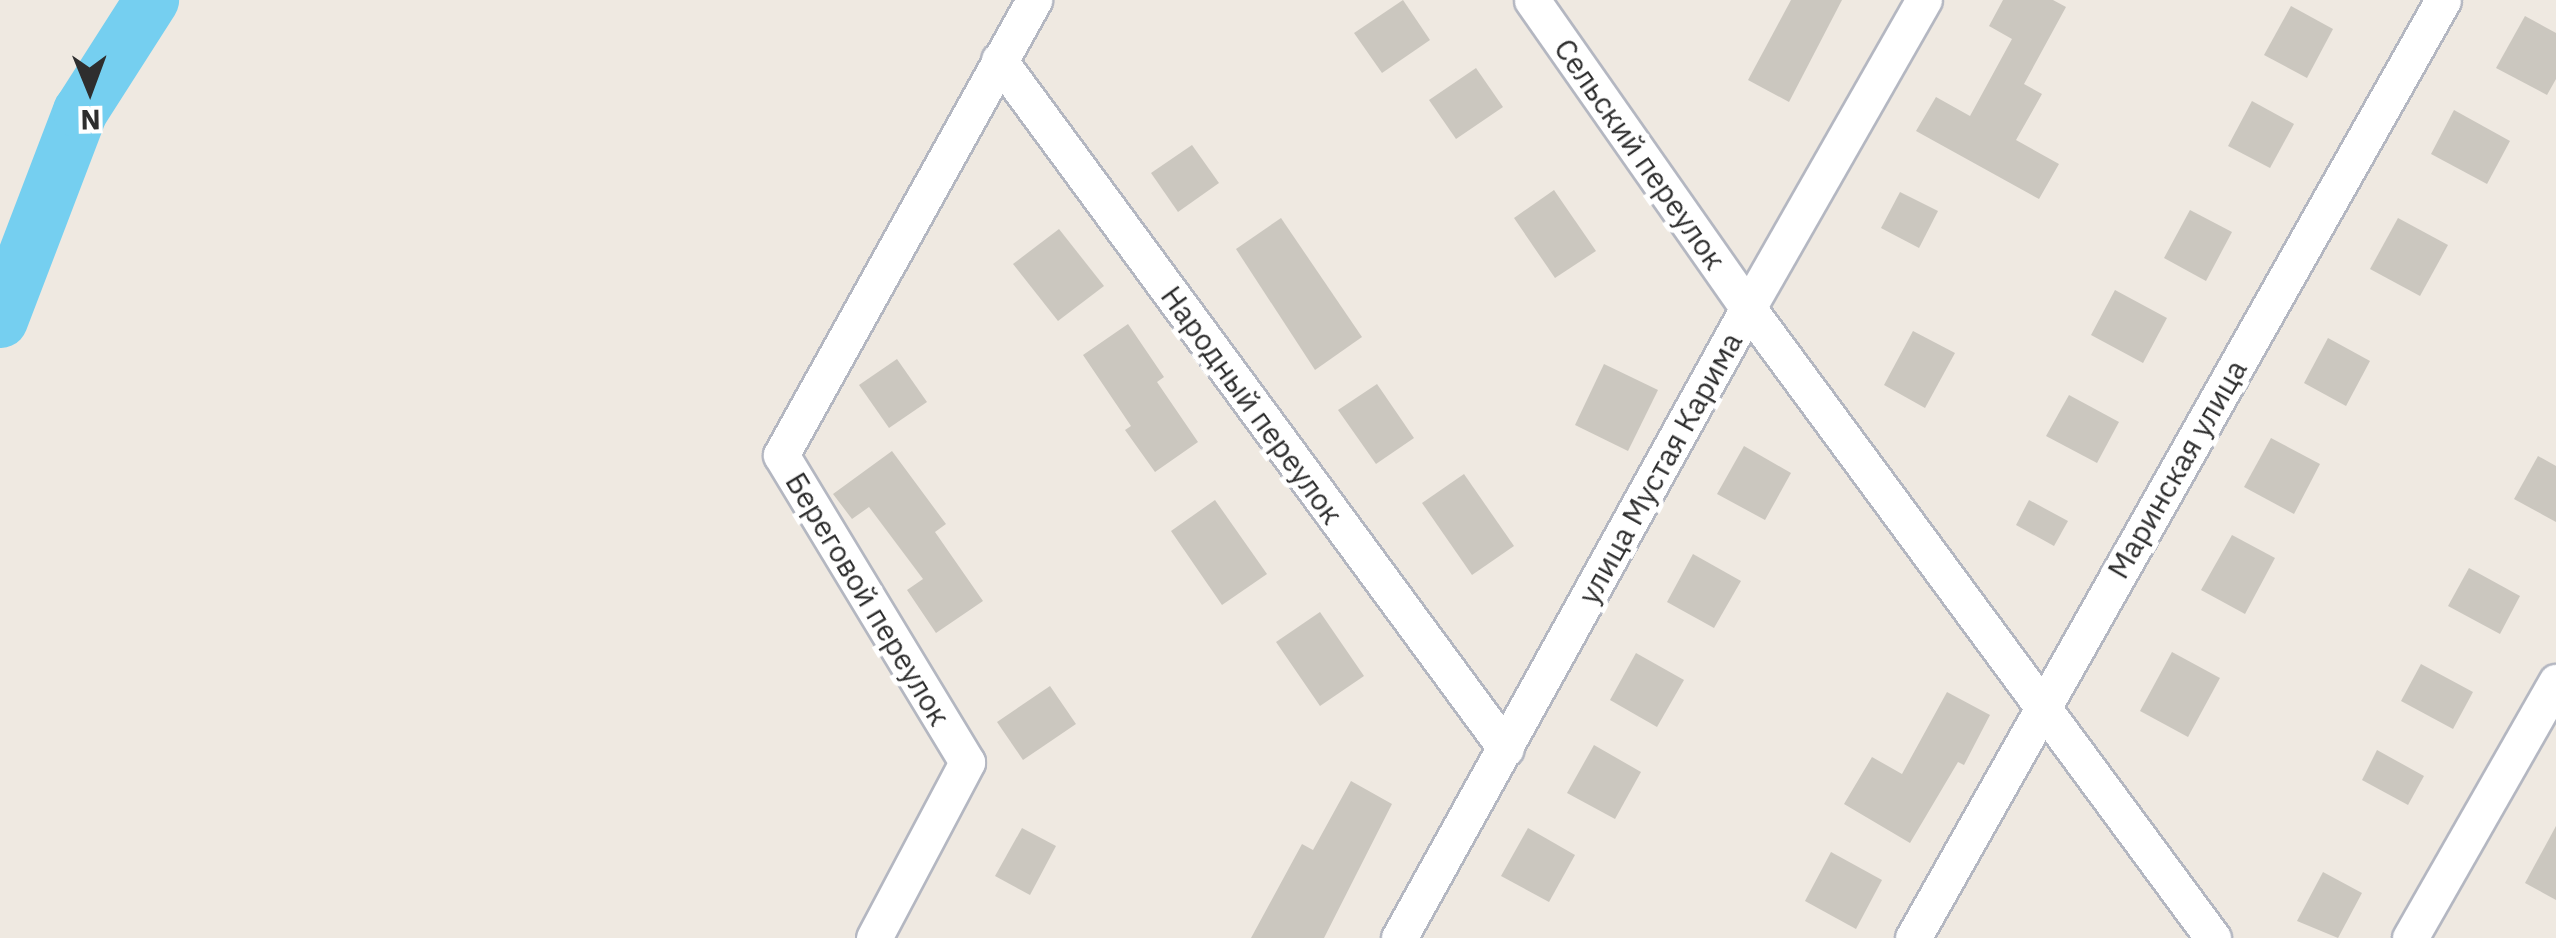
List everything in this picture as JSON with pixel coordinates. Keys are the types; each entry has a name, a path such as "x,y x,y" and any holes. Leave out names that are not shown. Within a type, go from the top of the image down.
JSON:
{"street":[{"name":"Береговой переулок","path":"874,938 967,762 781,455 1034,0"},
{"name":"Сельский переулок","path":"1532,0 1748,308 2213,938"},
{"name":"улица Мустая Карима","path":"1399,938 1748,308 1924,0"},
{"name":"Маринская улица","path":"1912,938 2443,0"},
{"name":"Народный переулок","path":"999,60 1506,750"},
{"path":"2410,938 2556,682"}],"building":[{"path":"1403,0 1430,40 1382,73 1354,33"},
{"path":"1791,0 1842,0 1789,102 1748,80"},
{"path":"2003,0 2053,0 2066,7 2024,84 2042,94 2016,140 2059,164 2039,199 1916,131 1936,97 1970,116 2012,39 1989,26"},
{"path":"2291,6 2333,29 2307,78 2264,55"},
{"path":"2525,16 2556,33 2556,79 2547,95 2496,68"},
{"path":"1476,68 1503,107 1456,139 1429,100"},
{"path":"2252,101 2294,124 2270,168 2228,146"},
{"path":"2454,110 2510,141 2487,184 2431,154"},
{"path":"1192,145 1219,183 1178,212 1151,173"},
{"path":"1554,190 1596,251 1555,278 1514,218"},
{"path":"1900,192 1938,211 1919,248 1881,228"},
{"path":"2190,210 2232,232 2206,281 2164,258"},
{"path":"1281,218 1362,337 1315,370 1236,249"},
{"path":"2398,218 2448,245 2420,296 2370,269"},
{"path":"1059,229 1104,286 1058,321 1013,264"},
{"path":"2115,290 2167,318 2143,363 2091,335"},
{"path":"1128,324 1164,377 1157,382 1198,442 1155,472 1125,430 1131,426 1083,355"},
{"path":"1913,331 1955,353 1925,408 1884,385"},
{"path":"2328,338 2370,361 2346,406 2304,383"},
{"path":"897,359 927,402 889,428 859,385"},
{"path":"1604,364 1658,390 1628,451 1575,425"},
{"path":"1377,384 1414,438 1376,464 1338,410"},
{"path":"2069,395 2119,422 2097,463 2046,436"},
{"path":"2271,438 2320,464 2294,514 2244,487"},
{"path":"1744,446 1791,473 1765,520 1717,494"},
{"path":"892,451 946,524 935,532 983,601 936,633 907,590 923,579 869,507 852,519 833,494"},
{"path":"2538,456 2556,466 2556,522 2514,499"},
{"path":"1464,474 1514,546 1472,575 1422,503"},
{"path":"1215,500 1267,574 1222,605 1171,531"},
{"path":"2029,500 2068,521 2054,546 2016,525"},
{"path":"2232,535 2275,558 2245,614 2201,590"},
{"path":"1693,554 1741,581 1714,628 1667,602"},
{"path":"2469,568 2520,596 2500,634 2448,606"},
{"path":"1320,612 1364,676 1320,706 1276,642"},
{"path":"2172,652 2220,678 2188,737 2140,711"},
{"path":"1636,653 1684,680 1657,727 1610,700"},
{"path":"2421,664 2473,692 2453,729 2401,701"},
{"path":"1050,686 1076,724 1023,760 997,722"},
{"path":"1947,692 1990,715 1964,765 1958,762 1910,843 1844,804 1872,757 1902,774"},
{"path":"1594,745 1641,772 1615,819 1567,793"},
{"path":"2377,750 2424,776 2408,805 2362,780"},
{"path":"1351,781 1392,804 1324,938 1251,938 1302,844 1313,850"},
{"path":"2556,826 2556,900 2525,883"},
{"path":"1022,828 1056,846 1030,895 995,876"},
{"path":"1528,828 1575,855 1549,902 1501,876"},
{"path":"1831,852 1882,880 1856,929 1805,901"},
{"path":"2323,872 2362,893 2338,938 2297,921"}],"waterway":[{"path":"0,320 80,111 151,0"}]}
